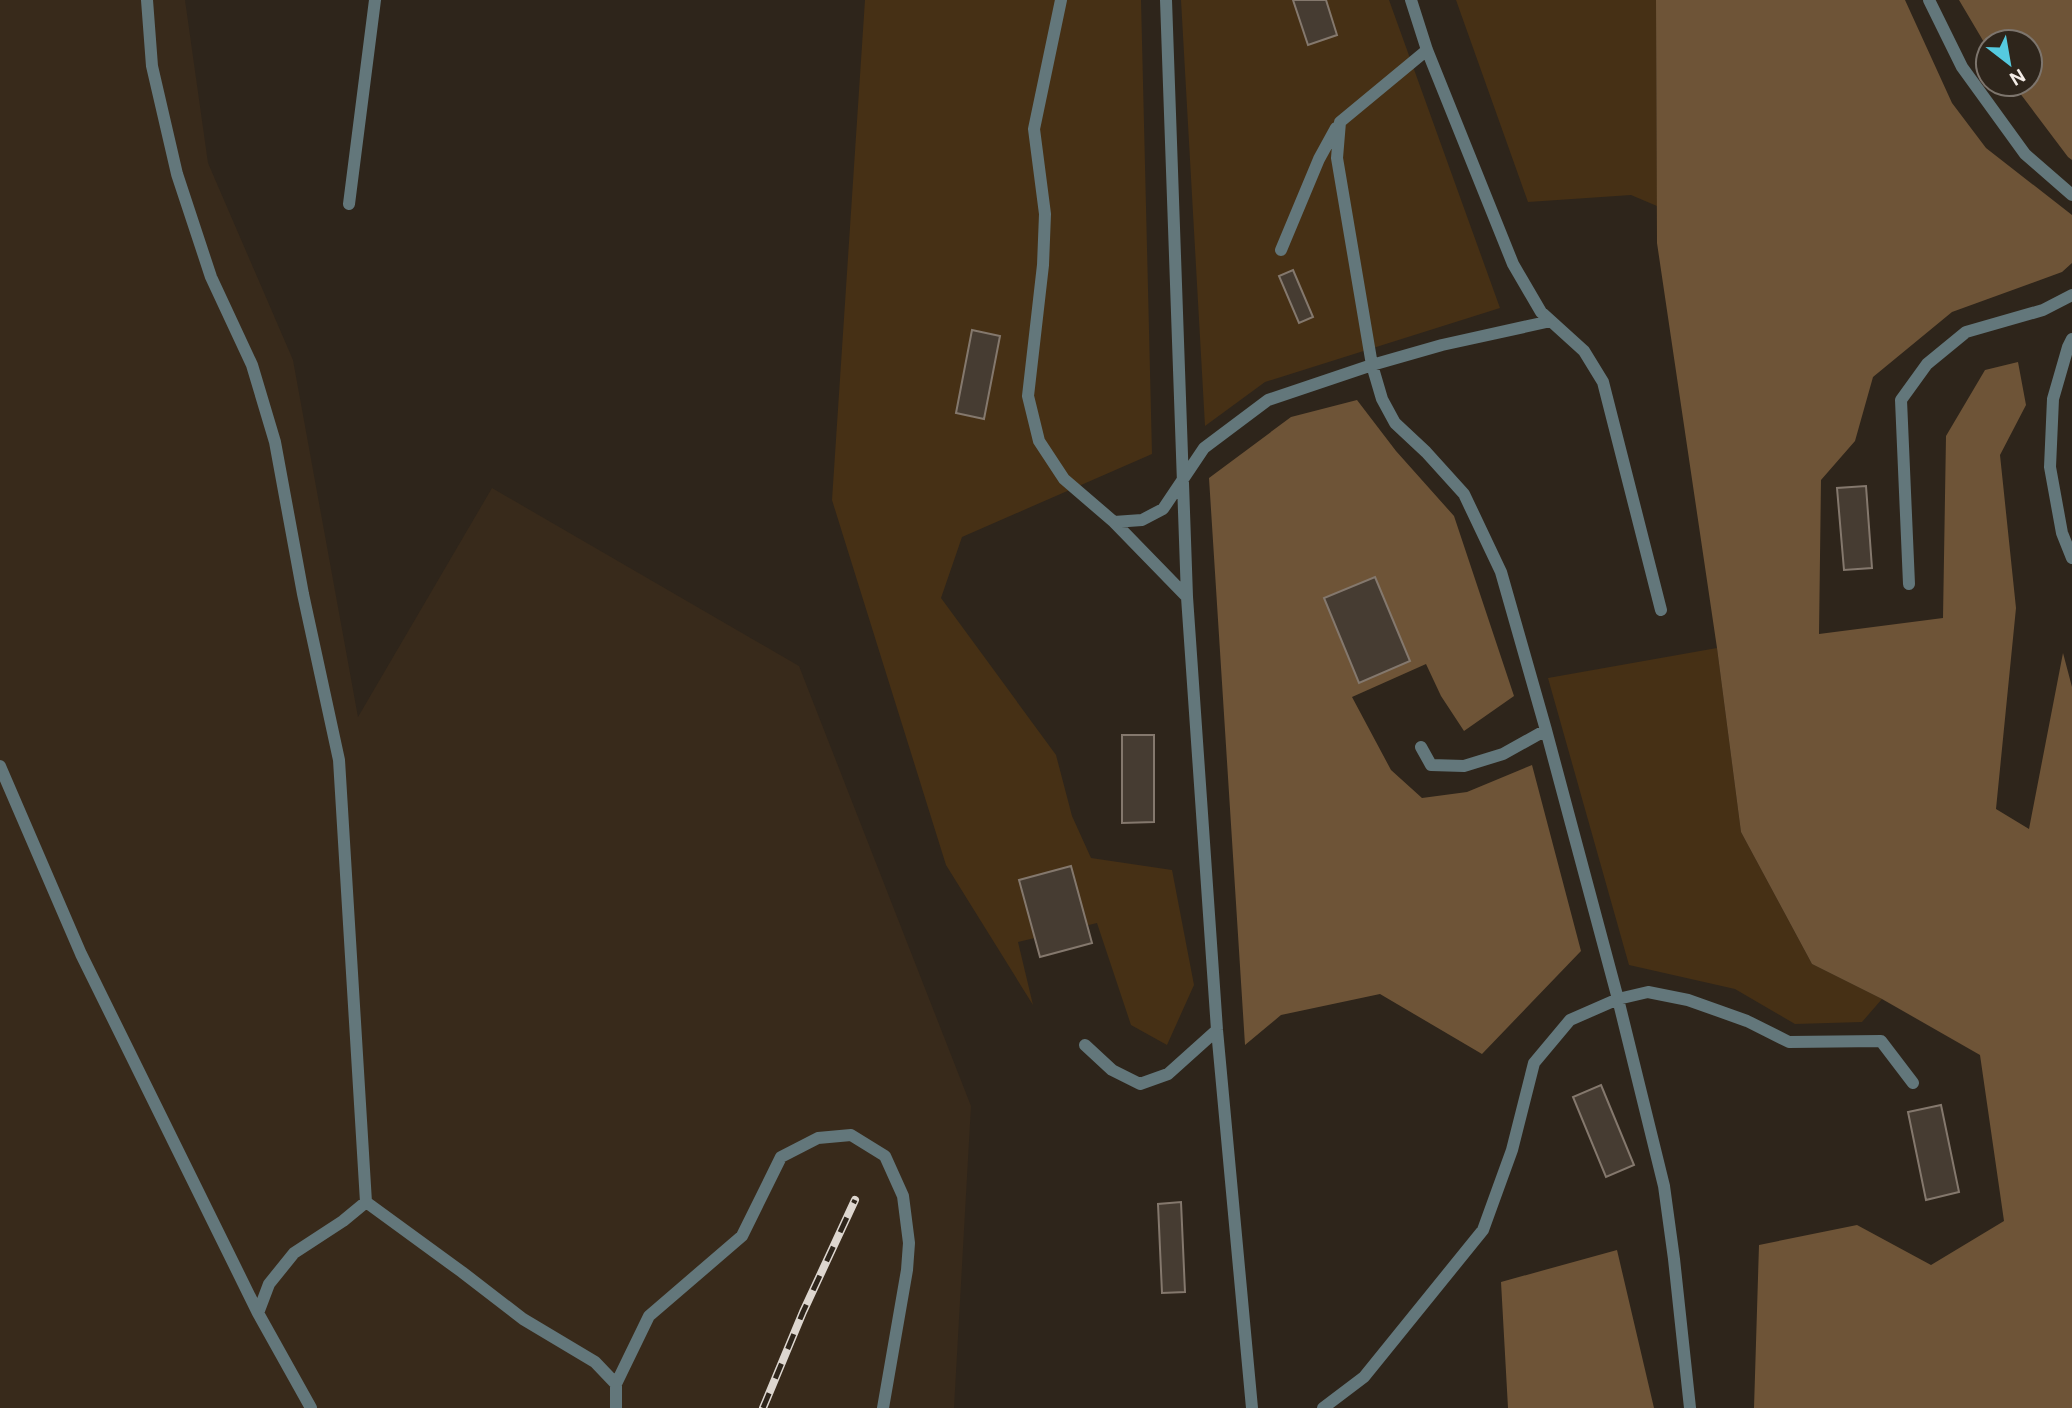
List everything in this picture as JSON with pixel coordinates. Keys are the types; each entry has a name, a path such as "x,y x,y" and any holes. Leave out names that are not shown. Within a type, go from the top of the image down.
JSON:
{"lane":[{"path":"148,0 152,66 177,174 211,278 252,365 275,442 303,594 339,760 366,1202"},
{"path":"349,204 375,0"},
{"path":"1061,0 1034,130 1045,214 1043,265 1028,396 1039,442 1064,479 1114,522 1187,597"},
{"path":"1166,0 1187,597 1217,1030 1252,1408"},
{"path":"1411,0 1427,50 1513,264 1541,312 1584,352 1603,382 1661,610"},
{"path":"1929,0 1962,67 2025,154 2072,195"},
{"path":"1281,250 1320,159 1340,122 1427,50"},
{"path":"1340,122 1337,158 1372,365 1382,399 1395,423 1464,494 1501,572 1546,730 1618,999 1664,1186 1690,1408"},
{"path":"1909,584 1901,400 1927,365 1966,332 2043,310 2072,295"},
{"path":"1114,522 1142,520 1163,509 1204,448 1268,400 1442,345 1551,321"},
{"path":"2072,339 2053,399 2050,467 2062,533 2072,558"},
{"path":"1421,747 1431,765 1464,766 1503,754 1546,730"},
{"path":"0,766 81,954 258,1312 311,1408"},
{"path":"1323,1408 1364,1377 1483,1230 1512,1150 1534,1063 1570,1020 1618,999 1648,992 1688,1000 1747,1021 1789,1042 1881,1041 1913,1083"},
{"path":"1085,1045 1112,1070 1140,1084 1168,1074 1217,1030"},
{"path":"616,1408 616,1384 649,1316 741,1236 781,1157 818,1138 851,1135 885,1156 903,1196 909,1243 907,1270 883,1408"},
{"path":"258,1312 269,1284 294,1253 343,1221 366,1202"},
{"path":"366,1202 523,1319 595,1362 616,1384"}],"shaded area":[{"path":"0,0 185,0 208,163 293,360 358,717 492,488 799,666 971,1106 954,1408 0,1408"},
{"path":"865,0 1141,0 1152,454 962,537 941,598 1056,755 1072,816 1091,858 1172,870 1194,985 1167,1045 1131,1025 1097,923 1018,942 1033,1005 946,865 832,500"},
{"path":"1181,0 1389,0 1500,308 1265,382 1205,426"},
{"path":"1456,0 1656,0 1657,206 1631,195 1528,202"},
{"path":"1656,0 1905,0 1952,103 1986,148 2072,215 2072,263 2062,272 1952,312 1873,377 1855,441 1821,480 1819,634 1943,618 1946,436 1985,370 2018,362 2026,405 2000,455 2016,608 1996,809 2029,829 2063,653 2072,687 2072,1408 1754,1408 1759,1245 1857,1225 1931,1265 2004,1221 1980,1055 1882,999 1812,964 1741,832 1717,648 1657,243"},
{"path":"1959,0 2072,0 2072,160 2024,98 2044,98 2044,28 1976,28"},
{"path":"1357,400 1396,451 1454,516 1514,696 1464,731 1441,696 1426,664 1352,697 1391,770 1422,798 1467,792 1532,765 1581,951 1482,1054 1380,994 1281,1015 1245,1045 1209,478 1291,417"},
{"path":"1717,648 1741,832 1812,964 1882,999 1862,1022 1795,1024 1735,989 1629,965 1548,678"},
{"path":"1617,1250 1654,1408 1508,1408 1501,1282"}],"building":[{"path":"1293,0 1326,0 1337,35 1308,45"},
{"path":"1293,270 1313,317 1299,323 1279,276"},
{"path":"972,330 1000,336 984,419 956,413"},
{"path":"1866,486 1872,568 1844,570 1837,488"},
{"path":"1375,577 1410,661 1359,683 1324,598"},
{"path":"1122,735 1154,735 1154,822 1122,823"},
{"path":"1071,866 1092,943 1040,957 1019,880"},
{"path":"1601,1085 1634,1165 1606,1177 1573,1097"},
{"path":"1941,1105 1959,1192 1926,1200 1908,1112"},
{"path":"1181,1202 1185,1292 1162,1293 1158,1204"}],"railway":[{"path":"763,1408 803,1312 855,1200"}]}
